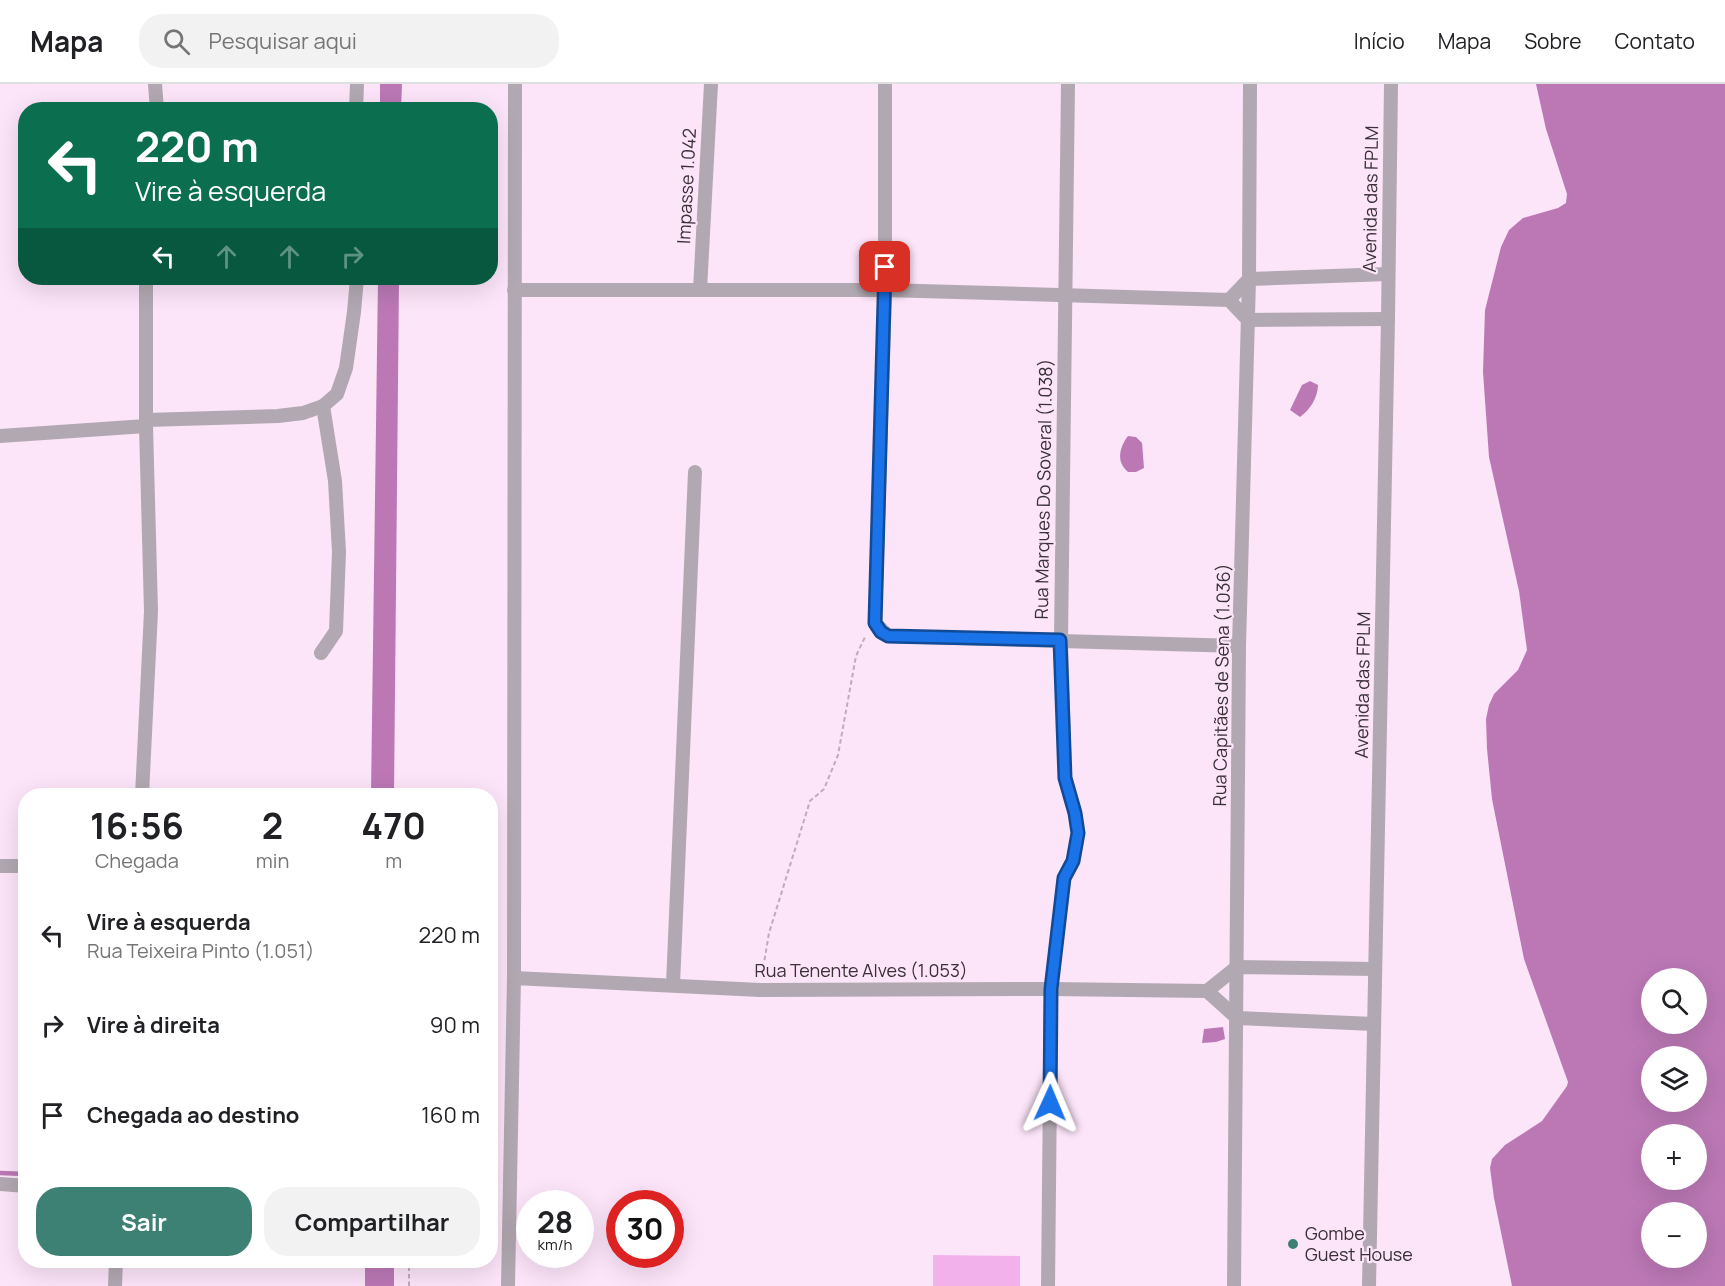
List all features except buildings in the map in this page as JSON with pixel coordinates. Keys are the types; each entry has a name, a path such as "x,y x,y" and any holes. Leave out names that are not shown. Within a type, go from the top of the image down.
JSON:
{"street":[{"path":"155,84 156,102"},
{"path":"356,102 357,84"},
{"path":"508,1286 514,978 515,84"},
{"name":"Impasse 1.042","path":"700,290 711,84"},
{"path":"885,84 885,290 875,623 881,632 888,636 1239,646"},
{"name":"Rua Marques Do Soveral (1.038)","path":"1048,1286 1051,989 1064,878 1073,861 1078,833 1065,778 1060,640 1068,84"},
{"name":"Rua Capitães de Sena (1.036)","path":"1234,1286 1239,646 1249,279 1250,84"},
{"name":"Avenida das FPLM","path":"1369,1286 1389,319 1391,84"},
{"path":"1229,300 1249,279 1388,274"},
{"path":"142,788 151,611 146,423 146,285"},
{"path":"0,436 146,423 278,416 303,413 323,406 337,393 346,368 356,285"},
{"path":"514,290 885,290 1065,294 1229,300 1248,320 1389,319"},
{"path":"321,653 336,631 339,552 335,482 323,406"},
{"path":"673,985 695,472"},
{"path":"0,866 18,866"},
{"path":"1374,1024 1237,1018 1207,991 1237,967 1375,969"},
{"name":"Rua Tenente Alves (1.053)","path":"514,978 760,990 1207,991"},
{"path":"0,1184 18,1185"},
{"path":"115,1286 116,1268"}],"path":[{"path":"760,990 770,933 792,855 810,801 824,789 838,755 856,656 863,639 875,623"},
{"path":"409,1286 410,1268"}],"shaded area":[{"path":"380,84 402,84 401,102 380,102"},
{"path":"1536,84 1725,84 1725,1286 1512,1286 1494,1198 1490,1168 1492,1159 1505,1145 1542,1121 1568,1082 1524,959 1492,799 1486,719 1489,705 1494,694 1518,670 1527,650 1519,591 1489,457 1483,372 1485,310 1501,247 1509,230 1523,218 1558,208 1566,203 1567,194 1546,129"},
{"path":"378,285 399,285 394,788 371,788"},
{"path":"1310,381 1318,385 1317,394 1310,407 1300,417 1290,410 1302,385"},
{"path":"1128,436 1136,437 1142,443 1144,468 1136,472 1128,472 1120,459 1121,450"},
{"path":"1223,1027 1225,1039 1202,1043 1204,1029"},
{"path":"933,1255 1020,1256 1020,1286 933,1286"},
{"path":"365,1268 394,1268 394,1286 365,1286"}],"waterway":[{"path":"0,1173 18,1174"}],"place":[{"name":"Gombe Guest House","path":"1293,1244"}],"route":[{"path":"885,267 875,623 881,632 888,636 1060,640 1065,778 1078,833 1073,861 1064,878 1051,989 1050,1103"}]}
